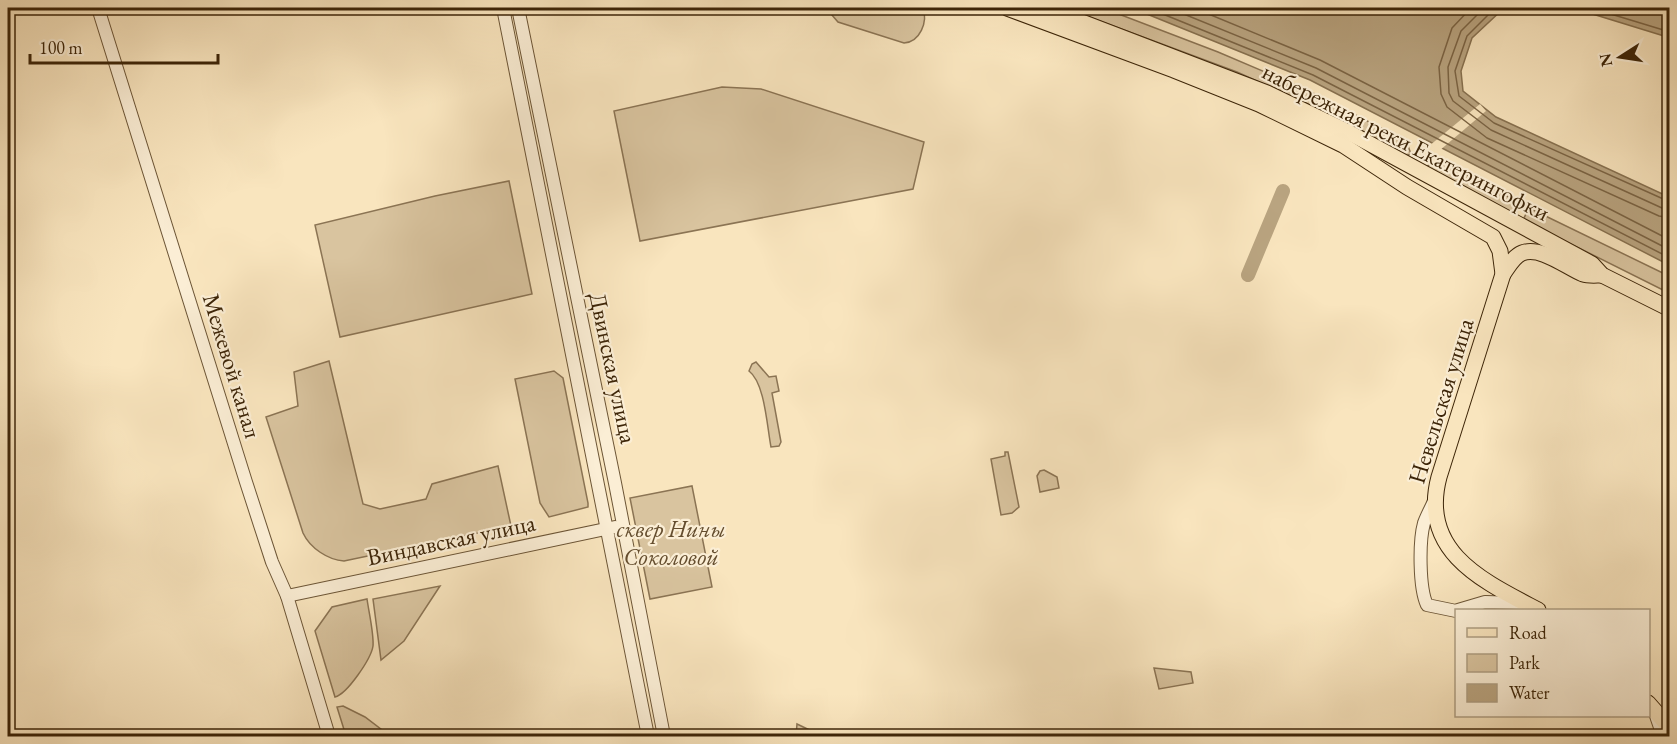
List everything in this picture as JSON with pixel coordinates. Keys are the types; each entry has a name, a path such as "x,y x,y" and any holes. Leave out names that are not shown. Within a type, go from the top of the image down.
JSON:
{"main road":[{"name":"набережная реки Екатерингофки","path":"1007,8 1174,70 1268,108 1343,145 1407,187 1487,233"},
{"name":"набережная реки Екатерингофки","path":"1045,8 1200,66 1310,113 1592,264 1602,275 1670,309"},
{"name":"Невельская улица","path":"1487,233 1498,243 1503,274 1439,477 1434,501 1436,522 1446,544 1457,559 1479,577 1536,609"},
{"path":"1503,274 1518,255 1522,252 1532,252 1547,256 1586,275 1602,275"},
{"path":"1651,708 1670,728"}],"street":[{"name":"Межевой канал","path":"98,8 262,532 287,596 329,736"},
{"name":"Двинская улица","path":"503,8 648,736"},
{"name":"Двинская улица","path":"518,8 624,526 664,736"},
{"path":"1434,501 1423,525 1421,576 1423,595 1427,605 1455,611"},
{"name":"Виндавская улица","path":"287,596 624,526"},
{"path":"1463,609 1485,602 1524,603"},
{"path":"1651,708 1663,736"}],"green space":[{"path":"830,8 923,8 924,19 918,35 910,42 904,43 838,22 831,14"},
{"path":"1065,8 1103,8 1218,52 1305,89 1402,139 1407,143 1411,154 1405,156 1312,106 1237,72"},
{"path":"722,87 761,89 924,142 913,189 640,241 614,111"},
{"path":"1435,163 1446,164 1520,203 1515,216 1424,167"},
{"path":"509,181 532,294 340,337 315,225"},
{"path":"1529,208 1669,276 1669,293 1523,220"},
{"path":"329,361 363,504 380,509 426,499 432,484 498,466 511,526 344,561 326,556 315,548 303,533 266,417 298,406 294,372"},
{"path":"756,362 769,377 776,376 779,391 772,393 781,442 779,446 771,447 762,395 759,385 749,371 752,364"},
{"path":"554,371 563,378 588,507 549,517 540,503 515,379"},
{"path":"1005,452 1008,452 1019,507 1012,513 1001,515 991,459 1005,456"},
{"path":"1044,470 1057,477 1059,488 1040,492 1037,476 1040,471"},
{"name":"сквер Нины Соколовой","path":"692,486 712,587 650,599 630,498"},
{"path":"440,586 404,641 381,660 373,599"},
{"path":"367,599 373,646 352,683 335,697 315,631 332,607"},
{"path":"1154,668 1191,672 1193,683 1159,689"},
{"path":"343,706 365,717 390,736 346,736 337,707"},
{"path":"797,724 822,736 796,736"}],"water":[{"path":"1132,8 1504,8 1472,38 1461,71 1463,91 1496,117 1669,197 1669,265 1310,80"},
{"path":"1573,8 1669,8 1669,39 1664,36"}],"pier":[{"path":"1480,104 1486,111 1439,151 1429,146"}],"waterway":[{"path":"1248,275 1283,191"}]}
